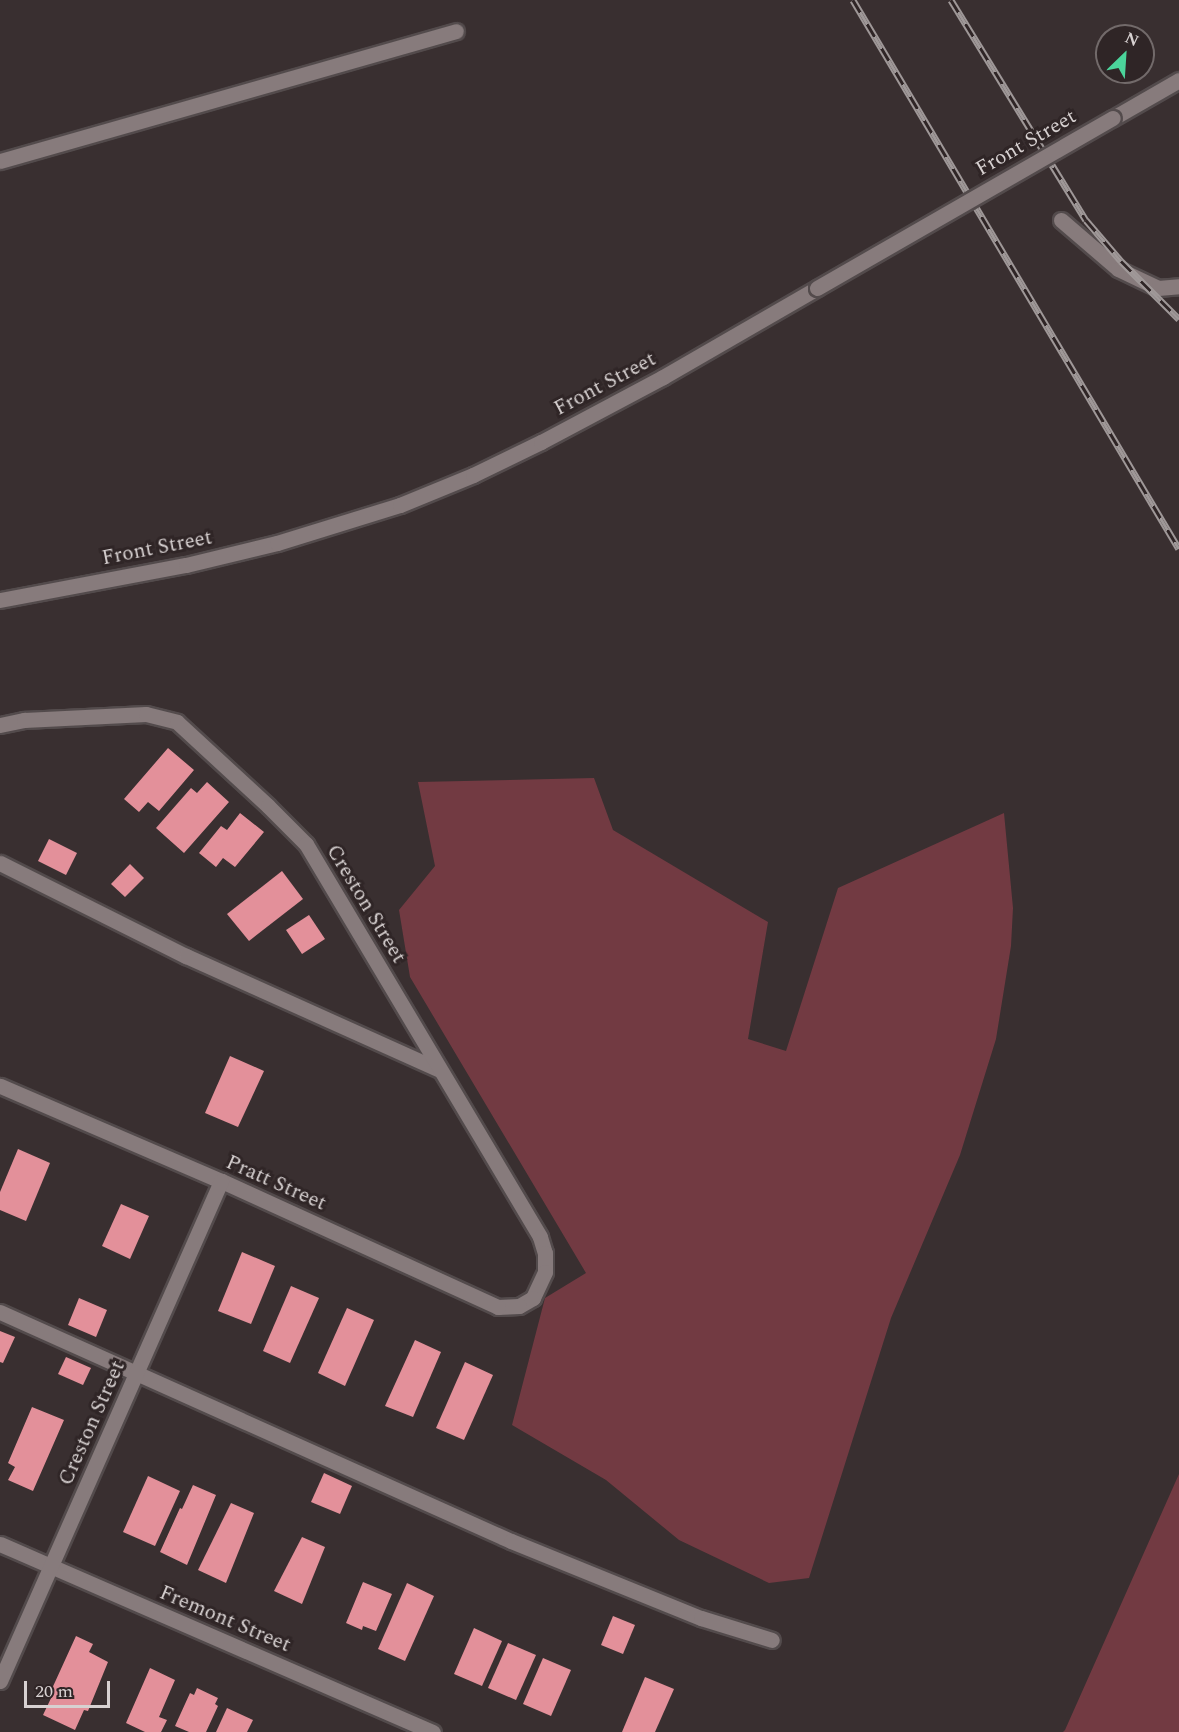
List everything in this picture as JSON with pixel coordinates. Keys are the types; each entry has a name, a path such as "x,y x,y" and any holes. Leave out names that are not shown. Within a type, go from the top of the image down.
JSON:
{"street":[{"path":"0,160 456,31"},
{"name":"Front Street","path":"0,600 186,565 255,549 400,505 473,476 663,378 1179,80"},
{"path":"1061,220 1118,270 1158,288 1179,286"},
{"name":"Creston Street","path":"0,725 24,720 146,714 177,722 210,750 306,844 540,1237 545,1253 545,1272 533,1298"},
{"path":"0,863 186,956 440,1070"},
{"name":"Pratt Street","path":"0,1086 221,1181 498,1307 519,1306 533,1298"},
{"name":"Creston Street","path":"0,1681 221,1181"},
{"path":"0,1312 511,1541 701,1618 772,1640"},
{"name":"Fremont Street","path":"0,1544 433,1732"}],"shaded area":[{"path":"594,778 613,830 768,922 748,1039 786,1051 838,888 1004,813 1013,908 1011,946 996,1039 960,1155 891,1318 809,1578 769,1583 679,1540 606,1480 512,1425 545,1298 586,1273 410,977 399,910 435,866 418,782"},
{"path":"1179,1474 1179,1732 1063,1732 1065,1730"}],"building":[{"path":"168,748 194,770 159,811 148,802 139,812 124,799"},
{"path":"207,782 229,802 184,853 156,828 191,788 197,793"},
{"path":"240,813 264,832 235,867 223,858 216,867 199,853 221,826 227,830"},
{"path":"49,839 77,853 66,875 38,861"},
{"path":"130,864 144,878 125,897 111,884"},
{"path":"282,871 303,899 249,941 227,914"},
{"path":"309,915 325,939 302,954 286,930"},
{"path":"230,1056 264,1071 238,1127 205,1113"},
{"path":"18,1149 50,1163 26,1221 0,1210 0,1192"},
{"path":"121,1204 149,1216 130,1259 102,1246"},
{"path":"242,1252 275,1266 251,1324 218,1311"},
{"path":"291,1286 319,1298 290,1363 263,1351"},
{"path":"79,1298 107,1310 96,1337 68,1325"},
{"path":"347,1308 374,1320 345,1386 318,1373"},
{"path":"0,1331 15,1337 3,1363 0,1362"},
{"path":"415,1340 441,1352 413,1417 385,1406"},
{"path":"66,1357 91,1368 83,1385 58,1374"},
{"path":"465,1362 493,1375 464,1440 436,1428"},
{"path":"32,1407 64,1420 33,1491 8,1480 15,1467 8,1463"},
{"path":"324,1473 352,1486 340,1514 311,1502"},
{"path":"148,1476 180,1491 155,1546 123,1532"},
{"path":"193,1485 216,1495 187,1565 160,1552"},
{"path":"231,1503 254,1513 226,1583 198,1570"},
{"path":"302,1537 325,1547 302,1604 274,1591"},
{"path":"363,1582 392,1594 376,1631 363,1626 362,1630 346,1623"},
{"path":"407,1583 434,1596 405,1661 378,1649"},
{"path":"613,1616 635,1625 623,1654 601,1645"},
{"path":"474,1628 502,1641 482,1686 454,1674"},
{"path":"76,1636 93,1644 89,1652 108,1662 88,1711 84,1710 75,1730 43,1715 53,1694 50,1693"},
{"path":"508,1643 536,1655 516,1700 488,1688"},
{"path":"543,1658 571,1670 551,1716 523,1704"},
{"path":"150,1668 175,1680 159,1717 167,1720 161,1732 145,1732 126,1723"},
{"path":"645,1677 674,1689 655,1732 622,1732"},
{"path":"197,1688 218,1698 215,1704 218,1706 206,1732 189,1732 175,1726 190,1693 194,1695"},
{"path":"227,1708 253,1720 247,1732 216,1732"}],"railway":[{"path":"853,0 1179,549"},
{"path":"951,0 1086,220 1121,261 1179,319"}]}
